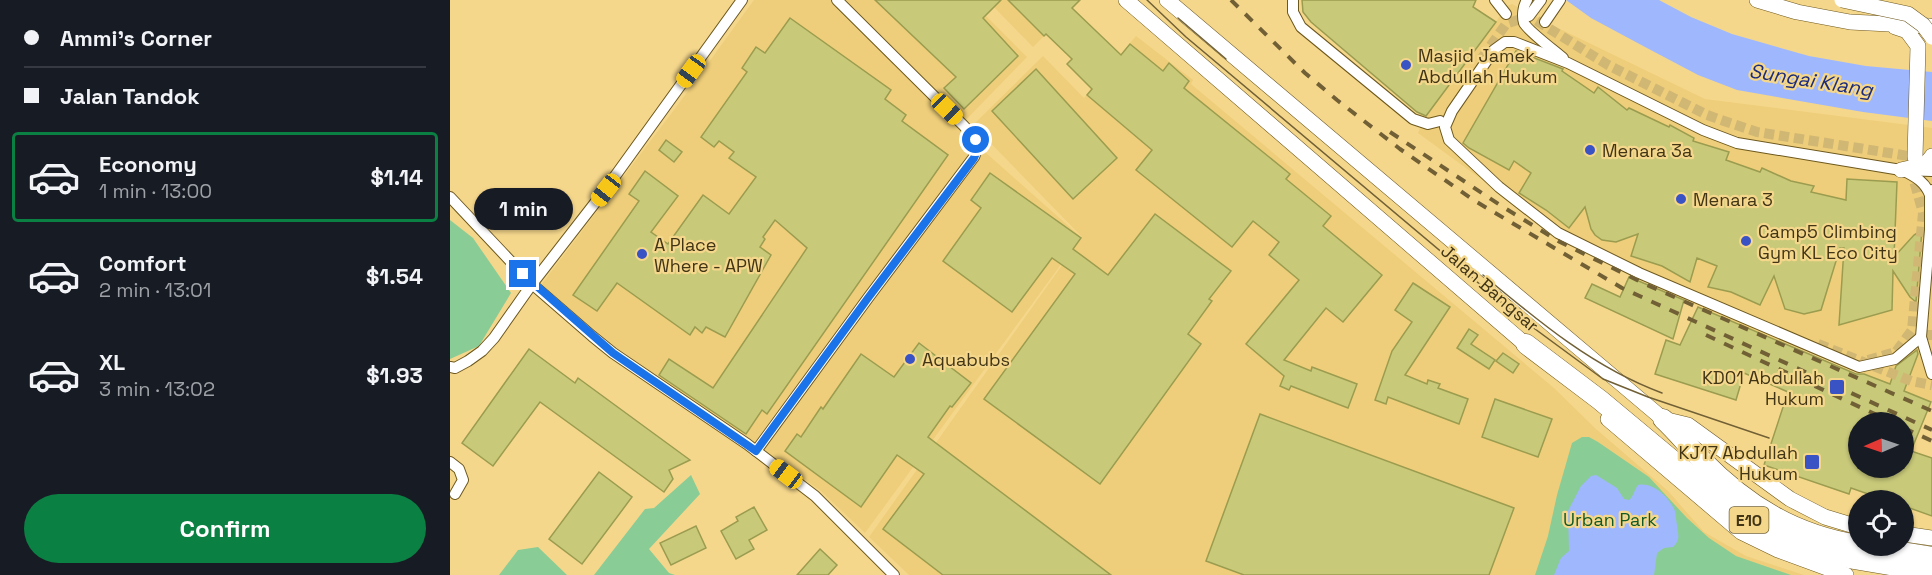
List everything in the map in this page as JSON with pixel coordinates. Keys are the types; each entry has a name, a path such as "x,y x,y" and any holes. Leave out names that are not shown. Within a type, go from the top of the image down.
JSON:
{"highway":[{"name":"E10","path":"1526,344 1600,400 1732,510 1773,535 1824,554 1932,572"},
{"name":"E10","path":"1664,419 1702,460 1744,497 1782,522 1831,541 1848,544"},
{"path":"1914,554 1932,557"}],"main road":[{"name":"Jalan Bangsar","path":"1126,0 1741,532 1778,550 1846,575"},
{"name":"Jalan Bangsar","path":"1167,0 1664,419 1688,424 1790,499 1825,517 1848,524"},
{"path":"1757,0 1797,12 1850,22 1932,26"},
{"path":"1842,0 1908,14 1923,25 1932,38"},
{"path":"1884,24 1907,31 1918,46 1915,153"},
{"path":"1901,170 1921,166 1932,156"},
{"path":"1914,535 1932,538"}],"street":[{"path":"450,367 454,368 482,351 606,190 742,0"},
{"path":"756,451 958,180 974,158 978,148 976,140 964,126 837,0"},
{"path":"1293,0 1293,12 1301,27 1413,119 1428,124 1440,121"},
{"path":"1495,0 1506,14"},
{"path":"1546,20 1560,0"},
{"path":"1526,1 1524,22 1528,29 1568,63"},
{"path":"1921,337 1895,359 1859,367 1639,273 1558,233 1499,187 1449,140 1445,127 1452,111 1494,50 1505,42 1514,42 1568,63 1703,130 1737,143 1901,170 1932,171"},
{"path":"1901,170 1920,181 1931,193 1921,337 1932,374"},
{"path":"450,197 532,284 613,353 756,451 815,496 894,575"},
{"path":"450,462 459,469 463,480 455,494"}],"shaded area":[{"path":"754,0 970,0 1027,57 958,128 1081,237 865,533 821,491 616,347 541,285"},
{"path":"987,0 1080,0 1033,47"},
{"path":"1512,4 1705,99 1932,128 1932,402 1749,328 1630,275 1556,237 1418,133 1424,118 1505,7"},
{"path":"1136,36 1193,80 1191,84 1554,388 1596,429 1668,491 1704,532 1746,556 1804,575 909,575 869,537 1082,237 973,125 1043,56 1084,98"}],"green space":[{"path":"450,220 473,238 511,293 479,346 450,359"},
{"name":"Urban Park","path":"1582,437 1589,437 1598,442 1649,477 1709,538 1736,556 1791,575 1535,575 1548,536 1572,443"},
{"path":"691,475 700,494 649,549 669,573 675,575 594,575 645,509 654,508"},
{"path":"538,547 567,575 499,575 518,550"}],"water":[{"name":"Sungai Klang","path":"1566,0 1659,0 1691,17 1732,34 1809,56 1866,66 1932,72 1932,121 1863,112 1737,90 1698,75 1591,18"},
{"path":"1596,475 1617,488 1624,499 1629,500 1638,485 1644,485 1655,488 1672,506 1678,539 1673,547 1664,548 1657,553 1654,575 1554,575 1561,558 1569,551 1568,511 1581,486 1591,476"}],"building":[{"path":"875,0 1001,0 983,18 1018,56 964,109 944,88 956,77"},
{"path":"1008,0 1080,0 1072,8 1121,55 1130,44 1163,71 1169,63 1189,81 1184,88 1290,174 1286,179 1331,216 1323,226 1382,275 1343,322 1326,308 1284,360 1311,371 1312,367 1357,384 1348,408 1291,386 1289,390 1280,386 1284,376 1246,344 1299,280 1269,255 1279,242 1253,221 1232,247 1136,170 1152,150 1087,95 1092,89 1067,64 1072,59 1046,34 1044,36"},
{"path":"1302,0 1476,0 1473,7 1496,22 1426,116 1417,112 1311,22 1303,12"},
{"name":"A Place Where - APW","path":"790,18 891,90 885,99 906,115 902,121 948,155 767,414 762,410 746,434 659,375 669,359 713,388 807,248 775,220 763,237 765,239 760,247 771,255 725,337 706,327 702,333 695,327 690,335 617,283 597,311 573,295 639,201 629,194 645,171 678,196 651,232 668,244 703,195 729,214 756,177 729,158 734,152 719,141 714,147 701,137 747,72 742,68 756,47 765,53"},
{"path":"1516,51 1563,69 1562,71 1594,93 1598,87 1627,110 1629,108 1669,127 1670,125 1694,138 1693,141 1729,152 1726,160 1760,172 1762,168 1791,181 1814,186 1811,192 1846,200 1847,179 1897,182 1894,257 1914,235 1922,230 1916,302 1910,297 1893,271 1892,310 1839,325 1844,248 1840,248 1821,310 1804,314 1785,309 1774,276 1760,305 1731,292 1708,287 1717,266 1697,258 1690,282 1662,266 1631,256 1638,234 1616,242 1602,240 1591,229 1585,207 1569,228 1519,193 1531,173 1514,161 1509,170 1463,143"},
{"path":"1036,69 1117,158 1073,199 992,111"},
{"path":"666,140 682,152 674,162 659,150"},
{"path":"990,173 1081,238 1073,249 1108,275 1155,214 1231,271 1209,299 1212,301 1188,334 1201,344 1100,484 984,399 1075,274 1052,258 1012,312 943,261 981,208 971,200"},
{"path":"1629,277 1684,300 1673,339 1585,298 1592,284 1620,297"},
{"path":"1413,283 1450,307 1405,375 1427,384 1428,380 1440,384 1438,388 1468,399 1459,424 1388,397 1386,404 1375,400 1392,351 1412,322 1395,310"},
{"path":"1698,307 1856,374 1864,374 1890,384 1896,366 1917,350 1918,354 1904,391 1931,402 1914,444 1914,412 1848,412 1848,478 1914,478 1914,452 1932,458 1932,516 1914,510 1914,490 1857,490 1851,488 1848,494 1764,465 1788,392 1744,373 1736,400 1655,374 1666,340 1680,345"},
{"path":"1469,329 1478,335 1471,344 1495,360 1489,369 1457,348"},
{"path":"919,343 971,383 952,407 950,406 928,437 1111,575 943,575 883,529 924,474 897,455 861,507 785,451 797,434 801,437 821,407 823,409 861,354 894,377"},
{"path":"529,349 575,383 578,378 690,460 669,470 673,479 664,492 540,402 493,466 462,443"},
{"path":"1503,353 1519,364 1513,373 1496,361"},
{"path":"1495,399 1552,419 1538,457 1482,437"},
{"path":"1260,414 1514,508 1489,575 1244,575 1206,561"},
{"path":"599,472 632,497 582,564 549,539"},
{"path":"754,507 767,530 749,540 754,549 736,559 721,531 738,521 736,517"},
{"path":"696,526 706,548 671,565 660,543"},
{"path":"820,549 837,565 828,575 797,575"}],"tunnel":[{"path":"1482,58 1506,24 1529,16 1608,65 1707,115 1757,132 1921,158"},
{"path":"1868,360 1896,352 1912,330 1923,213 1911,170"},
{"path":"1932,330 1932,341"},
{"path":"1818,344 1911,381 1932,385"}],"tram line":[{"path":"1147,0 1186,37 1520,318 1603,379 1648,397 1769,438"},
{"path":"1178,18 1226,59"},
{"path":"1483,275 1546,326 1590,357 1637,383 1662,393"}],"railway":[{"path":"1231,0 1305,73 1337,100 1400,149 1475,201 1622,288 1932,430"},
{"path":"1390,132 1560,242 1645,284 1932,411"},
{"path":"1706,335 1870,412"},
{"path":"1914,433 1932,441"}],"place":[{"name":"Masjid Jamek Abdullah Hukum","path":"1406,65"},
{"name":"Menara 3a","path":"1590,150"},
{"name":"Menara 3","path":"1681,199"},
{"name":"Camp5 Climbing Gym KL Eco City","path":"1746,241"},
{"name":"A Place Where - APW","path":"642,254"},
{"name":"Aquabubs","path":"910,359"},
{"name":"KD01 Abdullah Hukum","path":"1837,387"},
{"name":"KJ17 Abdullah Hukum","path":"1812,462"}],"route":[{"path":"523,274 613,353 756,451 974,158 978,148 976,140"}]}
